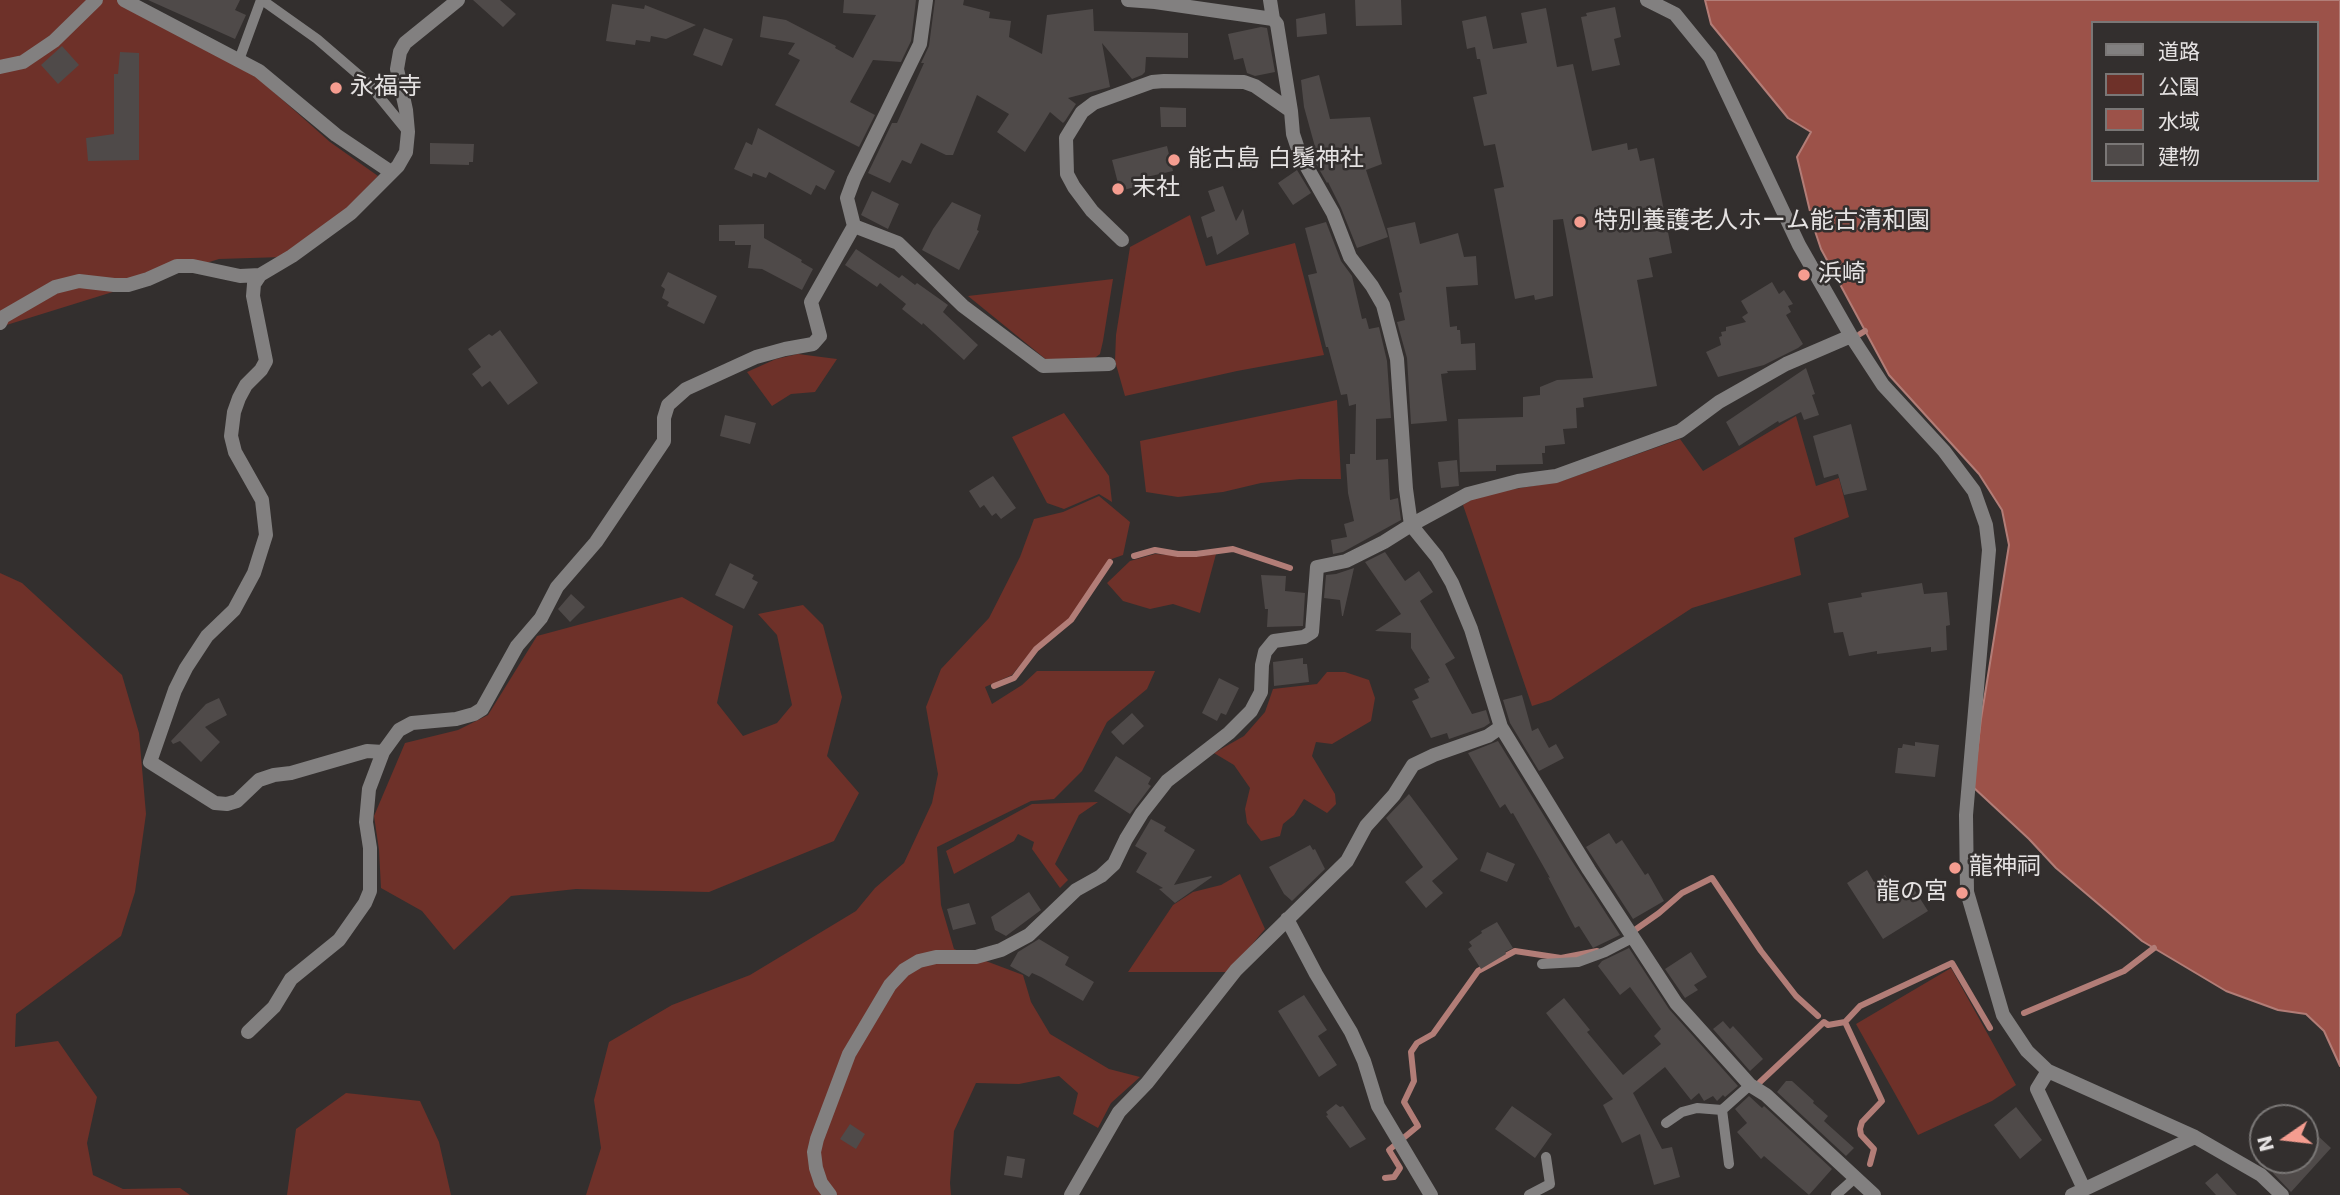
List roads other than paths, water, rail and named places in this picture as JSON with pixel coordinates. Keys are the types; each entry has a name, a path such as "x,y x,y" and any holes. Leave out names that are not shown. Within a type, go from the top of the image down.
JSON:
{"street":[{"path":"0,67 23,62 54,41 96,0"},
{"path":"124,0 259,71 336,135 391,172"},
{"path":"383,752 367,751 291,774 274,775 259,780 237,801 227,804 215,803 150,762 175,690 186,668 207,636 234,610 254,573 266,535 262,500 235,452 231,436 239,398 266,361 253,296 254,284 260,275 292,256 351,213 391,172 406,152 406,110 397,69 400,52 405,43 458,0"},
{"path":"248,1032 274,1007 291,979 339,940 365,903 370,891 370,848 366,822 369,789 383,752 399,730 412,723 456,719 482,709 517,646 541,618 557,587 596,542 664,441 664,418 668,405 686,389 756,357 813,344 820,336 811,302 854,226 847,198 920,44 926,0"},
{"path":"1128,0 1273,19"},
{"path":"1270,0 1273,19 1278,24 1293,134 1300,155 1333,214 1350,257 1383,305 1396,359 1411,525 1437,556 1452,583 1471,629 1501,727 1632,938 1676,1003 1750,1085 1766,1095 1874,1195"},
{"path":"1647,0 1675,14 1710,57 1799,244 1851,336 1884,385 1944,451 1966,481 1973,491 1986,525 1989,550 1966,815 1967,892 2003,1015 2027,1051 2048,1071 2195,1137 2261,1175 2282,1195"},
{"path":"1122,240 1092,211 1067,174 1066,138 1082,112 1094,103 1152,82 1164,81 1244,82 1255,86 1291,111"},
{"path":"854,226 898,243 963,306 1043,366 1109,364"},
{"path":"0,323 4,317 55,287 79,281 128,285 177,266 193,266 240,276 260,275"},
{"path":"830,1195 821,1183 816,1168 814,1152 817,1139 849,1054 890,985 904,970 919,961 936,957 976,957 1001,950 1029,935 1076,890 1101,876 1114,864 1126,839 1162,786 1229,733 1251,711 1261,692 1265,652 1274,641 1304,637 1312,632 1317,567 1346,561 1468,494 1518,481 1556,476 1680,431 1719,401 1786,364 1851,336"},
{"path":"1071,1195 1119,1112 1147,1083 1236,970 1347,861 1366,826 1395,795 1413,765 1488,736 1501,727"},
{"path":"1287,919 1351,1031 1378,1106 1432,1194"},
{"path":"2048,1071 2037,1089 2078,1192 2195,1137"}],"lane":[{"path":"239,60 262,0 317,39 368,83 408,132"},
{"path":"1542,964 1578,962 1632,938"},
{"path":"1666,1123 1682,1112 1697,1108 1722,1110 1750,1085"},
{"path":"1722,1110 1729,1164"},
{"path":"1529,1195 1550,1184 1546,1157"},
{"path":"1836,1195 1855,1178"}],"water":[{"path":"1705,0 2340,0 2340,1066 2324,1031 2306,1014 2278,1010 2226,991 2142,941 2056,868 1973,787 2009,545 2002,510 1979,474 1889,375 1821,249 1797,157 1811,132 1788,118 1711,24"}],"waterway":[{"path":"1860,334 1865,331"},
{"path":"1134,556 1155,550 1196,554 1233,549 1290,568"},
{"path":"994,686 1014,678 1036,649 1071,620 1110,562"},
{"path":"1632,932 1682,893 1712,878 1761,951 1796,996 1818,1016"},
{"path":"2024,1013 2124,971 2154,948"},
{"path":"1385,1178 1394,1177 1400,1168 1389,1150 1418,1126 1404,1102 1414,1081 1411,1052 1417,1043 1433,1034 1478,971 1515,951 1561,958 1597,951"},
{"path":"1760,1082 1824,1022 1828,1025 1845,1022 1860,1006 1952,963 1990,1028"},
{"path":"1845,1022 1882,1101 1862,1122 1860,1129 1861,1135 1874,1149 1870,1164"}],"place":[{"name":"永福寺","path":"336,88"},
{"name":"能古島 白鬚神社","path":"1174,160"},
{"name":"末社","path":"1118,189"},
{"name":"特別養護老人ホーム能古清和園","path":"1580,222"},
{"name":"浜崎","path":"1804,275"},
{"name":"龍神祠","path":"1955,868"},
{"name":"龍の宮","path":"1962,893"}]}
